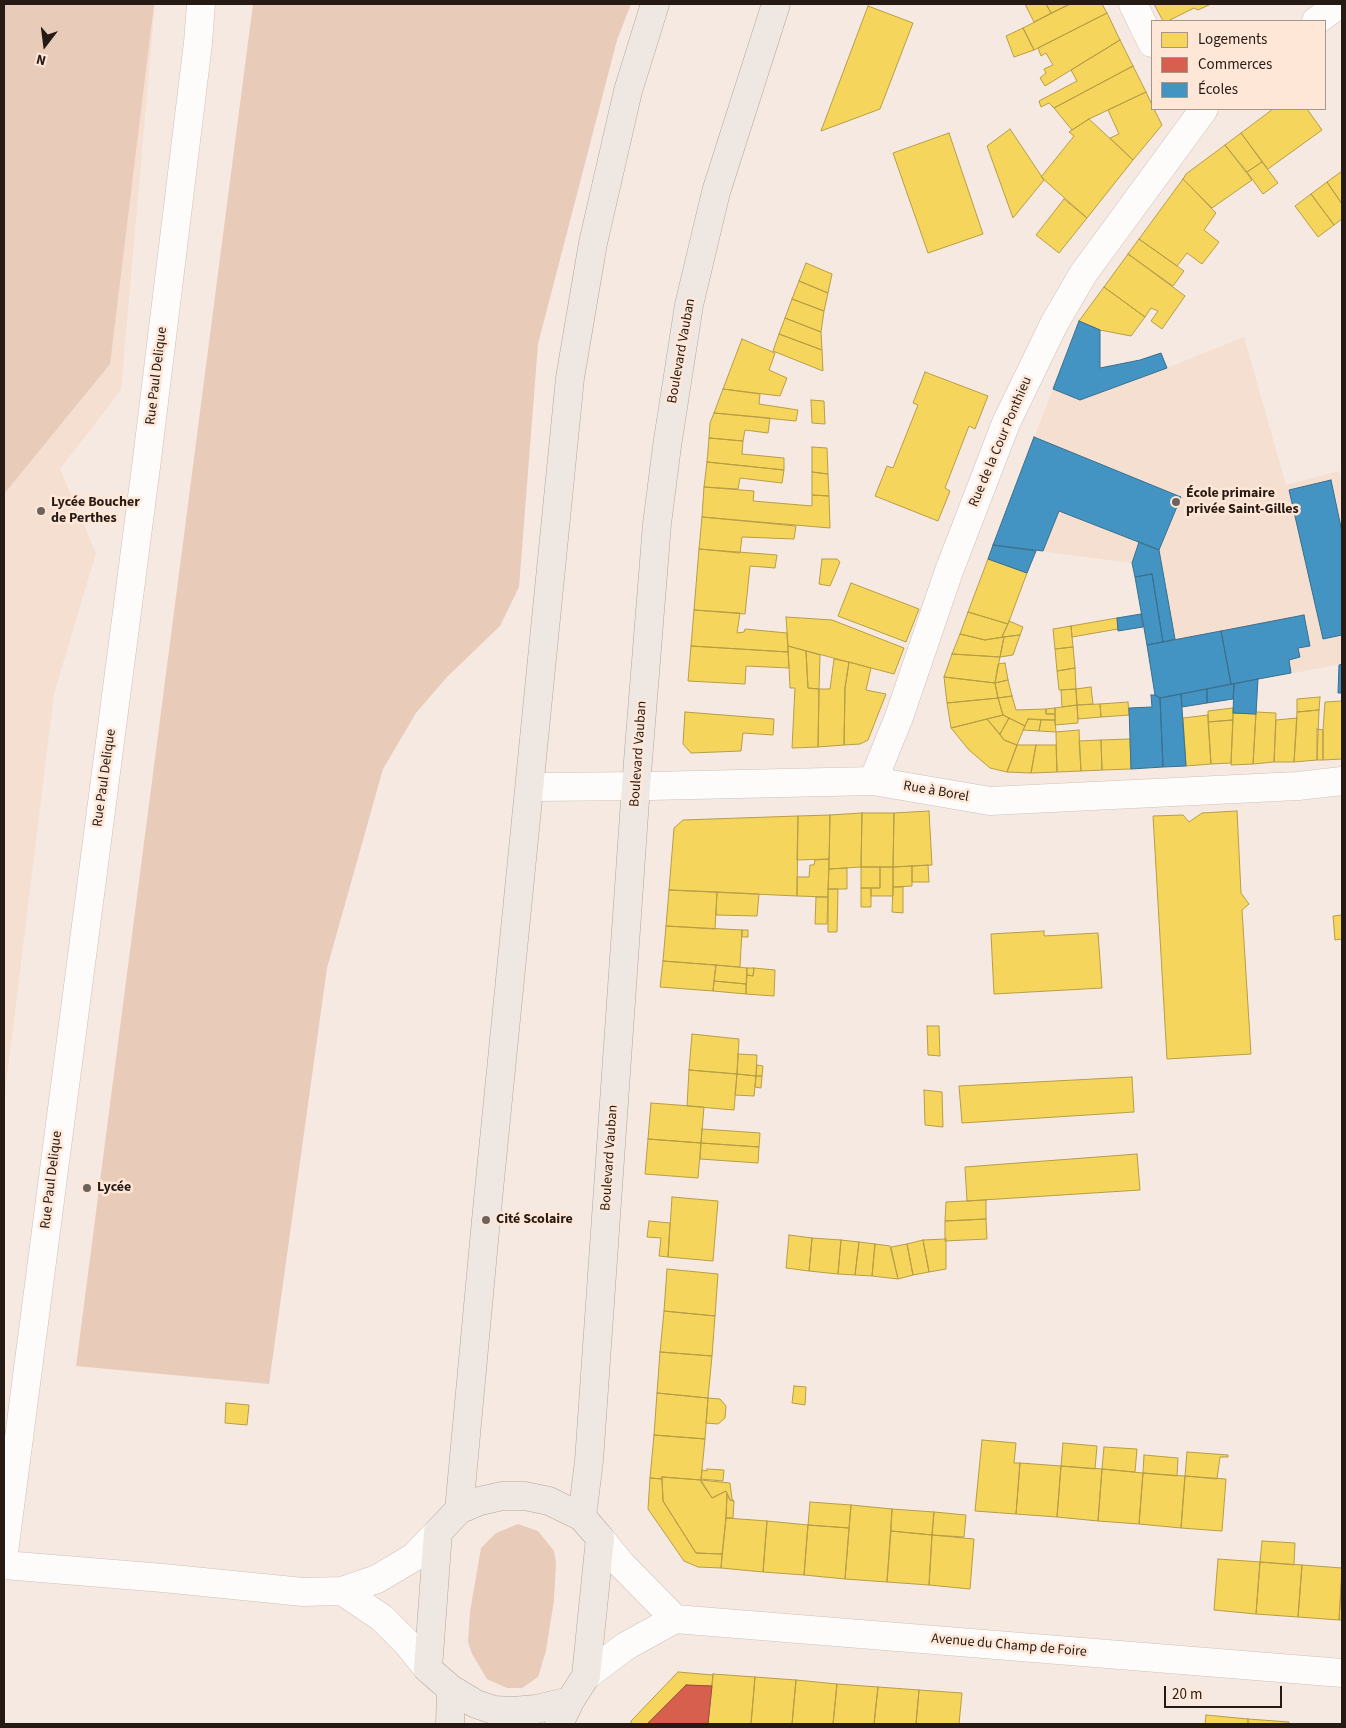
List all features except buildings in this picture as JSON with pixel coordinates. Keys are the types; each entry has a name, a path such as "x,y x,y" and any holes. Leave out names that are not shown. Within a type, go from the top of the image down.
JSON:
{"main road":[{"path":"459,1510 570,378 593,243 628,91 655,4"},
{"name":"Boulevard Vauban","path":"582,1517 589,1461 636,786 657,524 667,446 689,305 716,192 776,4"},
{"path":"502,1496 525,1496 549,1501 582,1517 600,1538 586,1676 564,1713 536,1709 494,1710 476,1704 451,1689 428,1669 438,1532 459,1510 480,1501 502,1496"},
{"path":"450,1724 451,1689"}],"street":[{"name":"Rue Paul Delique","path":"4,1552 147,459 198,43 200,4"},
{"path":"1133,4 1151,41"},
{"path":"1317,20 1339,4"},
{"name":"Rue de la Cour Ponthieu","path":"873,781 899,717 949,572 1006,423 1054,324 1083,274 1203,110"},
{"name":"Rue à Borel","path":"530,787 873,781 990,801 1298,786 1342,781"},
{"path":"4,1565 303,1592 342,1591 376,1579 414,1557 438,1532"},
{"path":"586,1676 626,1646 675,1619 621,1564 600,1538"},
{"path":"342,1591 382,1618 407,1643 428,1669"},
{"name":"Avenue du Champ de Foire","path":"675,1619 1342,1672"}],"shaded area":[{"name":"Lycée Boucher de Perthes","path":"4,4 155,4 121,390 60,469 96,553 54,694 4,1101"},
{"name":"Lycée Boucher de Perthes","path":"4,4 154,4 110,364 4,494"},
{"path":"253,4 631,4 617,40 538,344 519,587 500,626 447,677 416,713 383,769 327,968 269,1384 76,1366"},
{"name":"École primaire privée Saint-Gilles","path":"1244,337 1286,485 1339,471 1342,484 1342,664 1160,698 1155,694 1132,563 993,545 1053,389 1080,400"},
{"path":"518,1524 538,1531 554,1551 556,1563 554,1600 546,1651 538,1677 522,1688 507,1688 487,1679 472,1654 468,1642 470,1612 481,1548 496,1533"}],"place":[{"name":"École primaire privée Saint-Gilles","path":"1176,502"},
{"name":"Lycée Boucher de Perthes","path":"41,511"},
{"name":"Lycée","path":"87,1188"},
{"name":"Cité Scolaire","path":"486,1220"}]}
